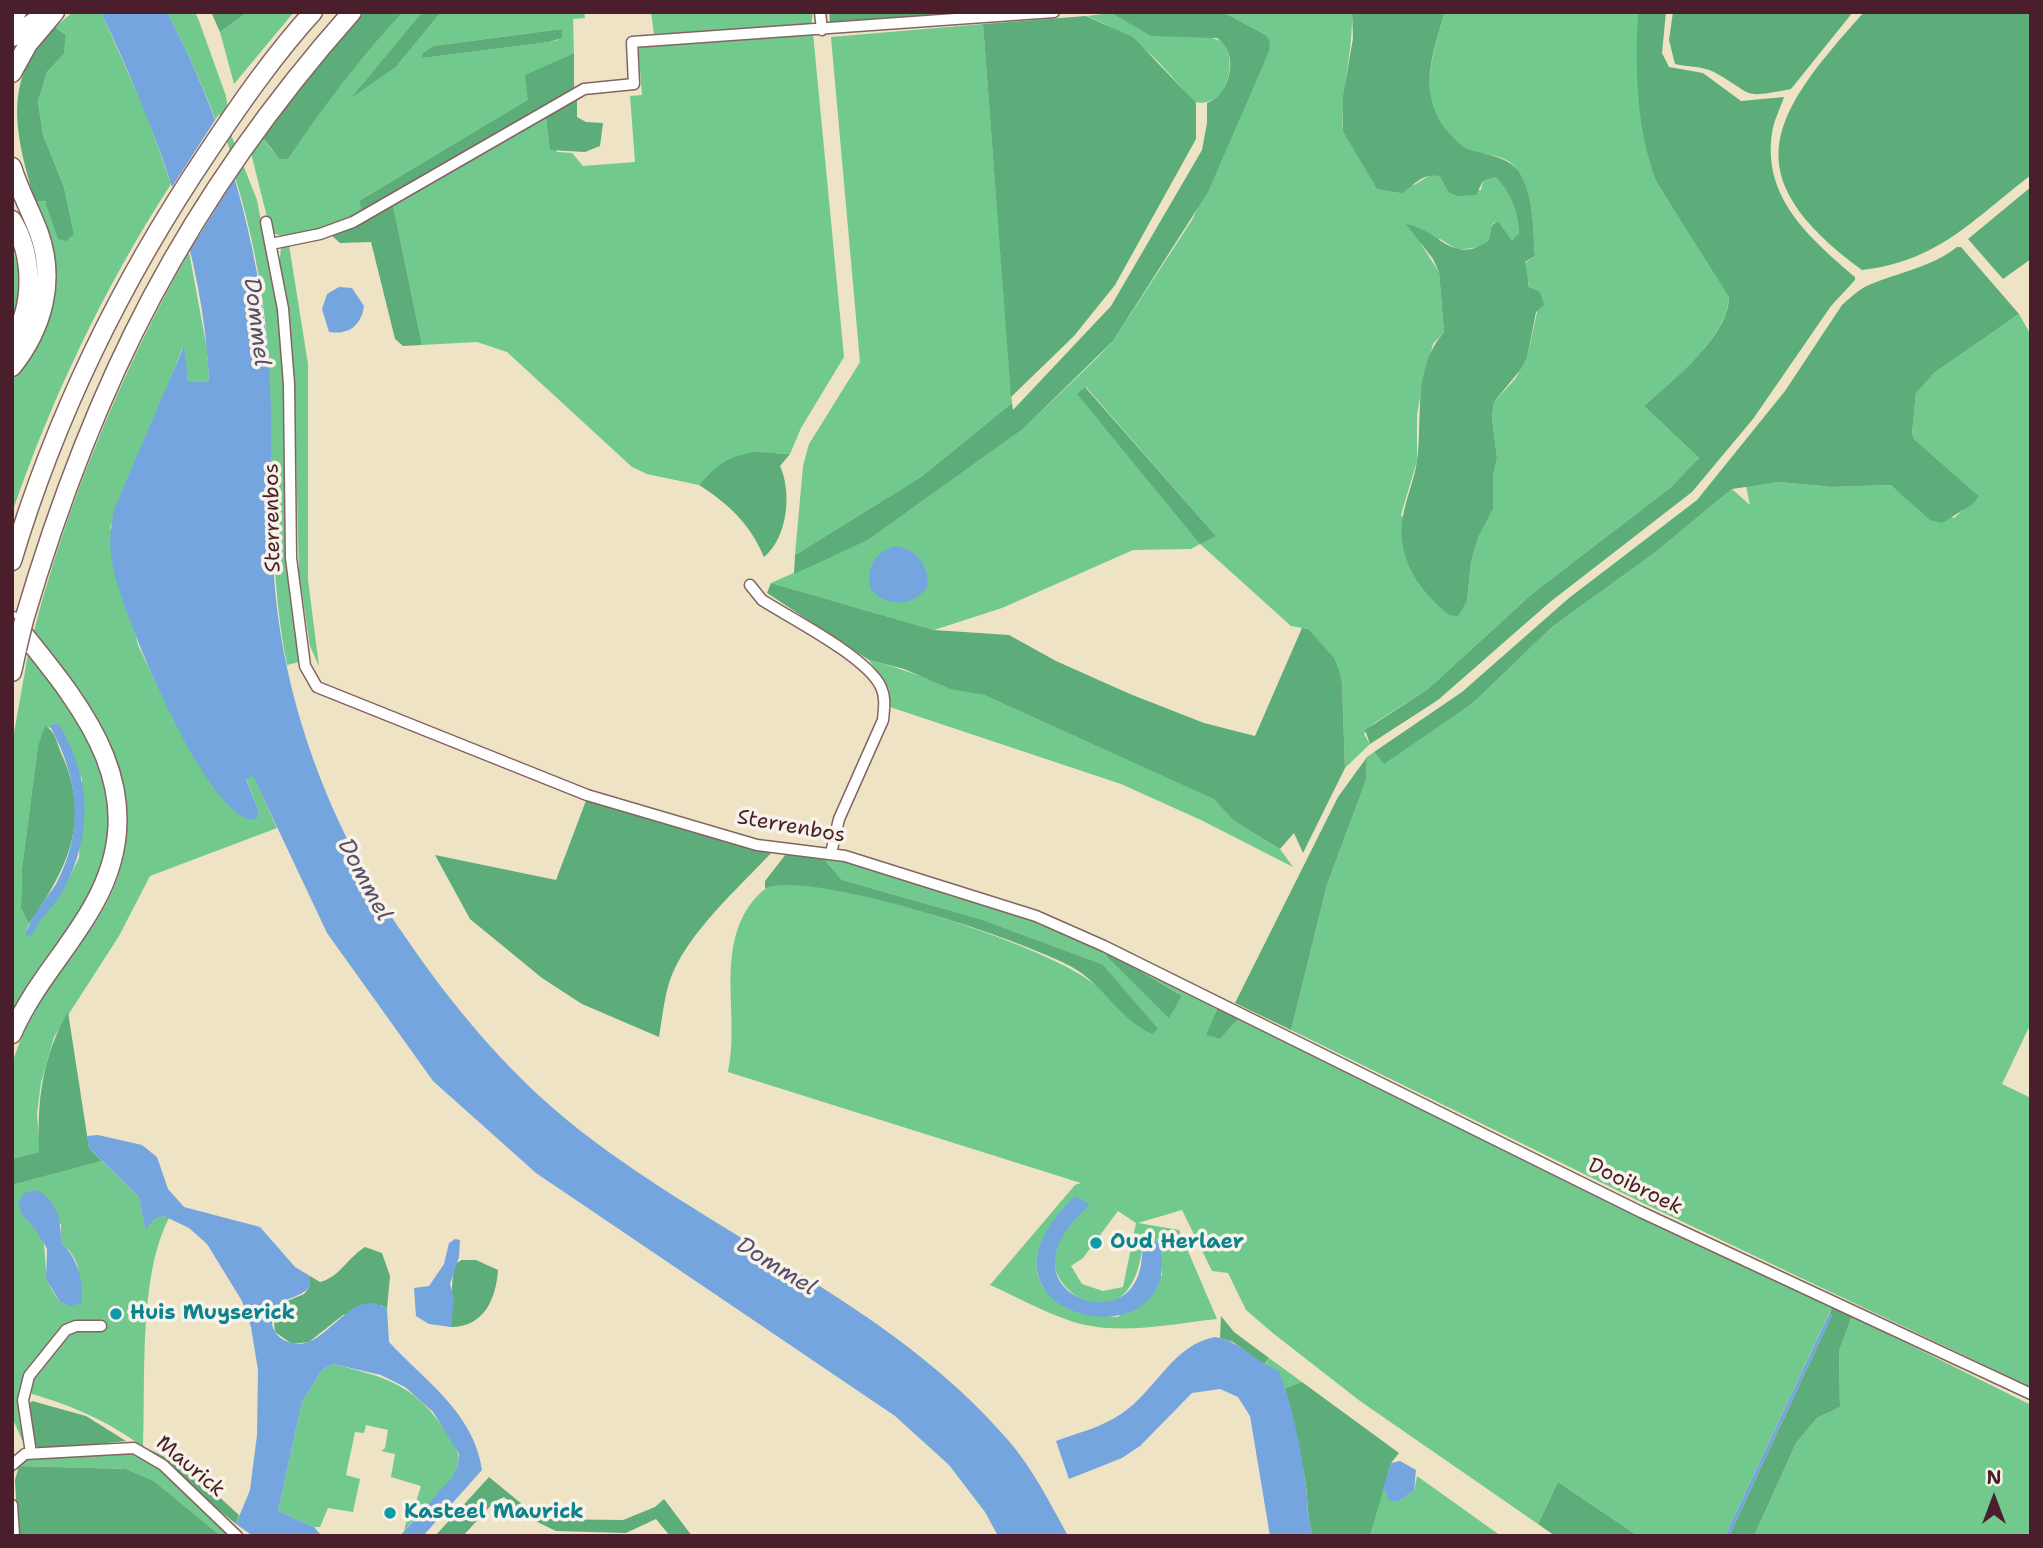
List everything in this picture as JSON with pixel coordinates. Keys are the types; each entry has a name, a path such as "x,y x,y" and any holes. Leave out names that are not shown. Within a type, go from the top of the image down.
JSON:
{"highway":[{"path":"12,16 17,12"},
{"path":"12,37 48,12"},
{"path":"12,73 28,44 55,12"},
{"path":"12,561 58,428 120,296 156,231 246,97 313,12"},
{"path":"12,671 17,649 18,620 84,438 120,356 167,265 256,129 352,12"},
{"path":"12,167 40,235 47,278 43,312 33,335 12,367"},
{"path":"12,220 24,248 28,281 25,311 12,341"},
{"path":"12,1034 36,987 95,903 113,858 118,812 113,774 92,724 18,620"}],"street":[{"path":"820,12 822,30"},
{"path":"271,244 354,222 584,89 634,84 632,42 1054,12"},
{"name":"Sterrenbos","path":"266,222 283,309 289,384 291,558 305,666 317,687 587,795 757,845 831,853 1036,916 1226,1007"},
{"path":"750,585 762,600 863,664 882,690 885,703 883,720 839,818 831,853"},
{"name":"Dooibroek","path":"1226,1007 1641,1212 2031,1394"},
{"path":"12,1465 28,1453 23,1400 29,1376 66,1330 76,1326 101,1326"},
{"name":"Maurick","path":"28,1453 134,1448 163,1465 237,1536"},
{"path":"12,1506 14,1536"}],"green space":[{"path":"73,12 101,12 146,113 171,184 124,262 82,343 44,427 12,513 12,376 25,359 44,320 35,201 44,201 74,234 64,187 43,135 38,102 47,72 64,54 66,35 55,27"},
{"path":"167,12 195,12 199,21 226,96 232,137 257,200 278,309 283,351 287,558 299,662 287,665 276,585 267,341 255,256 220,130"},
{"path":"211,12 248,12 220,32"},
{"path":"248,12 294,12 234,84 220,32"},
{"path":"359,12 403,12 342,83 288,159 280,159 262,137"},
{"path":"403,12 422,12 353,96 396,67 441,12 584,12 585,18 573,19 574,53 526,75 529,100 359,201 362,213 315,233 289,237 278,235 270,229 251,153 262,137 272,150 288,159 342,83","holes":["562,29 558,40 549,42 423,58 433,46"]},
{"path":"422,12 441,12 396,67 351,98"},
{"path":"651,12 813,12 811,27 654,34"},
{"path":"829,12 978,12 830,22"},
{"path":"1223,12 1352,12 1343,131 1414,185 1432,174 1440,177 1448,192 1481,190 1483,181 1495,177 1513,202 1519,233 1512,242 1498,221 1492,224 1488,241 1480,247 1458,250 1440,239 1421,244 1439,272 1444,332 1433,344 1423,383 1417,414 1417,461 1401,515 1467,601 1471,562 1478,538 1493,509 1493,476 1497,459 1492,417 1494,402 1515,379 1527,358 1537,312 1525,271 1525,263 1535,256 1529,198 1515,167 1505,159 1472,151 1449,136 1431,105 1431,67 1445,12 1638,12 1639,99 1650,163 1657,183 1729,296 1720,327 1709,342 1683,371 1644,406 1699,458 1670,488 1533,593 1428,689 1373,724 1364,734 1370,744 1345,768 1342,685 1308,629 1291,626 1200,544 1191,549 1133,550 1002,608 934,630 771,583 868,540 1023,429 1113,341 1192,220 1270,49 1264,34","holes":["1086,387 1215,536 1077,394"]},
{"path":"1223,12 1264,34 1269,39 1270,49 1208,192 1113,341 1023,429 868,540 794,574 795,555 921,477 1012,403 1013,410 1111,306 1202,150 1207,123 1207,103 1222,91 1227,83 1230,63 1229,53 1217,38 1151,36 1111,13"},
{"path":"1352,12 1445,12 1430,75 1433,106 1439,120 1465,147 1504,160 1515,167 1524,181 1530,202 1535,256 1525,262 1529,287 1540,292 1544,305 1536,312 1527,358 1494,402 1492,417 1497,459 1493,476 1493,509 1478,538 1471,562 1467,601 1458,616 1449,615 1418,582 1407,562 1402,539 1404,510 1417,461 1423,377 1434,346 1444,332 1439,272 1433,259 1406,224 1418,227 1455,248 1465,250 1476,248 1488,241 1492,225 1498,221 1512,241 1519,233 1517,218 1513,203 1495,177 1483,181 1476,195 1458,196 1448,192 1440,177 1435,176 1420,180 1402,193 1377,189 1343,131 1343,97 1353,38"},
{"path":"1638,12 1666,12 1662,53 1669,67 1703,73 1741,101 1784,97 1772,133 1771,156 1782,197 1807,232 1855,277 1855,280 1831,306 1753,419 1692,492 1550,602 1438,700 1370,744 1365,730 1428,689 1533,593 1670,488 1699,458 1644,406 1683,371 1709,342 1720,327 1729,297 1657,183 1650,163 1638,99"},
{"path":"1673,12 1853,12 1791,89 1755,94 1709,70 1675,64 1669,40"},
{"path":"1864,12 2031,12 2031,175 1934,248 1913,258 1862,270 1820,235 1794,203 1781,173 1779,143 1789,113 1807,82"},
{"path":"1111,13 1152,36 1204,35 1224,42 1230,62 1226,84 1221,92 1214,99 1194,102 1147,51 1122,33 1087,16"},
{"path":"1086,16 1133,37 1196,103 1196,139 1115,285 1074,336 1011,397 983,24"},
{"path":"983,24 1012,403 921,477 795,555 803,466 809,444 860,362 831,37"},
{"path":"55,27 66,35 64,54 47,72 38,102 43,135 64,187 74,234 66,241 58,239 45,201 35,201 18,131 19,88 26,67"},
{"path":"562,29 562,38 549,42 423,58 422,54 433,46"},
{"path":"813,33 844,357 801,428 790,454 763,453 740,457 719,467 699,485 647,474 632,467 507,352 477,342 422,345 393,205 546,114 557,152 572,153 583,166 635,162 630,96 642,95 638,45"},
{"path":"574,53 574,89 362,213 359,201 528,100 525,75"},
{"path":"577,98 577,117 586,122 603,123 600,146 585,152 550,150 546,114"},
{"path":"2031,187 2031,259 2003,279 1968,239"},
{"path":"393,205 422,345 403,346 395,339 371,242 340,243 330,234"},
{"path":"289,245 308,364 308,580 319,666 310,646 299,573 294,383 279,265 281,248"},
{"path":"12,247 20,282 12,316"},
{"path":"1961,247 2019,314 1934,373 1916,393 1912,434 1915,440 1979,496 1973,504 1942,523 1930,520 1891,485 1832,487 1779,482 1732,489 1653,554 1552,627 1473,703 1384,764 1374,752 1462,692 1569,598 1697,500 1785,391 1842,305 1865,287 1925,265"},
{"path":"189,252 207,349 209,382 188,381 183,347 110,527 138,645 174,721 203,770 259,812 246,778 253,775 277,828 150,876 119,936 54,1037 41,1083 37,1114 40,1152 12,1159 10,1093 14,1058 43,998 104,908 120,871 126,834 125,798 116,762 101,727 82,694 33,635 79,488 142,342"},
{"path":"2019,314 2031,335 2031,1023 2002,1084 2031,1098 2031,1387 1643,1203 1291,1030 1327,885 1366,780 1367,757 1374,752 1384,763 1473,703 1552,627 1653,554 1732,489 1750,505 1746,486 1779,482 1832,487 1891,485 1954,518 1979,496 1915,440 1912,434 1916,392 1934,373"},
{"path":"1085,387 1216,536 1200,544 1077,394"},
{"path":"756,452 790,454 780,466 787,501 783,526 772,548 764,557 738,516 699,485 724,462"},
{"path":"771,583 934,630 1009,635 1056,661 1130,694 1204,723 1255,736 1302,628 1308,629 1334,658 1339,670 1345,768 1303,853 1294,833 1280,849 1234,821 1214,799 984,695 951,689 904,669 869,660 767,593"},
{"path":"28,654 62,692 85,726 112,802 100,880 12,1021 12,744","holes":["58,723 82,779 79,858 62,892 33,930 27,929 29,924 21,908 22,868 38,745 45,727 51,728 51,725"]},
{"path":"869,660 984,695 1215,799 1234,821 1280,849 1293,867 1201,820 1121,784 890,707 889,689"},
{"path":"45,726 55,737 70,777 75,800 75,822 71,843 55,883 29,924 21,908 22,868 38,745"},
{"path":"1367,757 1366,780 1327,885 1291,1030 1235,1003 1338,797"},
{"path":"587,798 773,851 714,912 687,947 669,983 659,1037 582,1004 542,978 470,919 435,855 556,880"},
{"path":"786,854 823,858 842,880 980,919 1102,964 1158,1029 1152,1034 1141,1028 1080,972 1019,944 871,898 788,885 765,889 765,881"},
{"path":"823,858 845,861 1009,908 1103,949 1107,957 1169,1017 1182,996 1120,959 1218,1007 1207,1035 1220,1039 1239,1018 1673,1234 1832,1307 1725,1536 1638,1536 1558,1482 1538,1524 1360,1401 1246,1310 1228,1273 1212,1271 1182,1210 1138,1223 1179,1230 1217,1319 1142,1328 1104,1328 1068,1320 990,1285 1075,1185 1081,1183 728,1072 732,1030 731,966 739,925 749,906 766,889 773,886 801,885 840,891 938,916 1033,951 1094,984 1102,964 980,919 842,880","holes":["1089,1205 1060,1237 1054,1260 1059,1278 1071,1292 1088,1302 1105,1303 1122,1296 1135,1276 1143,1242 1161,1246 1162,1275 1118,1317 1092,1314 1053,1298 1042,1285 1037,1269 1039,1251 1047,1230 1064,1207","1118,1211 1136,1223 1123,1287 1103,1291 1082,1284 1071,1266 1083,1258"]},
{"path":"1103,949 1182,996 1169,1018 1107,957"},
{"path":"1218,1007 1239,1018 1220,1039 1206,1035"},
{"path":"68,1012 89,1148 102,1161 12,1185 12,1159 39,1152 43,1080 52,1046"},
{"path":"102,1161 139,1197 145,1228 155,1219 164,1216 169,1218 152,1269 148,1299 143,1447 90,1415 32,1394 27,1377 28,1439 22,1440 12,1417 12,1185","holes":["23,1216 61,1224 61,1242 74,1258 78,1272 69,1306 60,1302 50,1287 42,1237"]},
{"path":"365,1247 382,1253 390,1276 387,1309 381,1305 343,1315 309,1342 292,1344 275,1332 273,1312 280,1304 304,1294 310,1286 310,1276 320,1282 327,1280"},
{"path":"462,1260 476,1260 498,1270 497,1281 491,1301 480,1317 462,1326 451,1327 453,1272 455,1264"},
{"path":"1832,1307 1852,1316 1839,1351 1840,1407 1817,1418 1796,1443 1754,1536 1729,1536 1832,1315 1829,1315"},
{"path":"1221,1316 1234,1332 1269,1358 1264,1365 1233,1342 1220,1338"},
{"path":"1852,1316 2031,1405 2029,1536 1754,1536 1796,1443 1817,1418 1840,1407 1839,1351"},
{"path":"1269,1358 1302,1382 1285,1388 1278,1371 1265,1365"},
{"path":"333,1364 386,1379 412,1394 436,1418 456,1449 459,1461 455,1473 404,1532 409,1508 414,1508 421,1486 391,1477 395,1454 381,1451 385,1448 388,1430 366,1425 364,1433 355,1432 346,1475 360,1479 353,1512 328,1508 320,1527 314,1527 278,1511 302,1402 322,1370"},
{"path":"1302,1382 1399,1453 1391,1463 1370,1536 1313,1536 1302,1461 1285,1388"},
{"path":"32,1401 86,1416 126,1441 41,1450 36,1446 27,1406"},
{"path":"143,1447 183,1468 206,1486 239,1515 236,1524"},
{"path":"126,1451 170,1474 233,1536 221,1536 154,1481 126,1469 19,1466 30,1458"},
{"path":"19,1466 126,1469 154,1481 221,1536 18,1536 15,1480"},
{"path":"1417,1476 1501,1536 1370,1536 1383,1488 1389,1499 1397,1502 1414,1491"},
{"path":"489,1477 540,1519 623,1520 655,1507 664,1499 692,1536 670,1536 656,1519 626,1533 556,1531 527,1517 504,1497 494,1502 463,1536 435,1536"},
{"path":"1558,1482 1638,1536 1555,1536 1538,1524"}],"water":[{"name":"Dommel","path":"101,12 167,12 203,89 232,168 252,250 266,334 270,390 273,560 285,660 313,758 332,805 378,896 424,963 480,1035 544,1100 622,1161 853,1308 909,1348 961,1391 1017,1451 1068,1536 998,1536 985,1512 949,1465 895,1416 536,1173 433,1081 327,933 253,776 246,779 259,812 257,818 251,820 232,808 211,784 189,750 133,629 114,571 111,531 115,507 184,346 188,381 209,382 205,334 198,286 174,192 140,101"},
{"path":"339,287 352,288 364,306 360,319 353,328 336,333 329,332 322,309 327,294"},
{"path":"895,546 909,550 920,560 928,580 927,587 921,594 908,601 885,600 871,590 873,562 881,553"},
{"path":"58,723 77,765 85,807 84,828 73,870 63,891 32,935 26,936 34,915 56,884 65,864 74,826 75,806 68,767 51,728 51,725"},
{"path":"98,1135 142,1145 157,1157 168,1189 184,1207 260,1227 295,1267 310,1276 310,1286 306,1290 278,1305 274,1312 273,1328 282,1339 300,1344 312,1340 361,1305 373,1303 387,1309 389,1342 459,1415 477,1450 482,1470 423,1536 400,1536 452,1477 458,1466 459,1454 433,1412 405,1387 381,1375 333,1364 322,1370 302,1402 278,1511 314,1527 320,1534 332,1536 253,1536 236,1524 250,1490 257,1435 258,1370 251,1327 242,1301 207,1244 189,1228 164,1216 155,1219 145,1229 139,1197 89,1148 87,1136"},
{"path":"36,1190 49,1199 57,1212 61,1242 72,1255 78,1270 82,1303 69,1306 60,1302 46,1279 47,1249 35,1228 23,1216 18,1203 24,1193"},
{"path":"1075,1196 1090,1205 1065,1232 1055,1256 1057,1276 1068,1291 1084,1300 1103,1302 1120,1297 1137,1279 1143,1242 1158,1242 1159,1284 1140,1307 1111,1316 1079,1313 1052,1298 1038,1273 1043,1238"},
{"path":"455,1239 460,1240 459,1257 450,1284 454,1298 451,1327 429,1324 416,1316 414,1288 429,1286 444,1264 449,1243"},
{"path":"1833,1313 1729,1536 1725,1536 1828,1316"},
{"path":"1215,1337 1240,1347 1279,1371 1299,1443 1313,1536 1270,1536 1250,1416 1238,1397 1220,1389 1192,1393 1140,1446 1122,1458 1069,1479 1056,1441 1114,1419 1133,1404 1187,1349"},
{"path":"1400,1461 1416,1470 1414,1491 1397,1502 1389,1500 1383,1488 1391,1463"}],"pier":[{"path":"219,114 237,175 187,255 170,190"}],"place":[{"name":"Oud Herlaer","path":"1096,1243"},
{"name":"Huis Muyserick","path":"116,1314"},
{"name":"Kasteel Maurick","path":"390,1513"}]}
